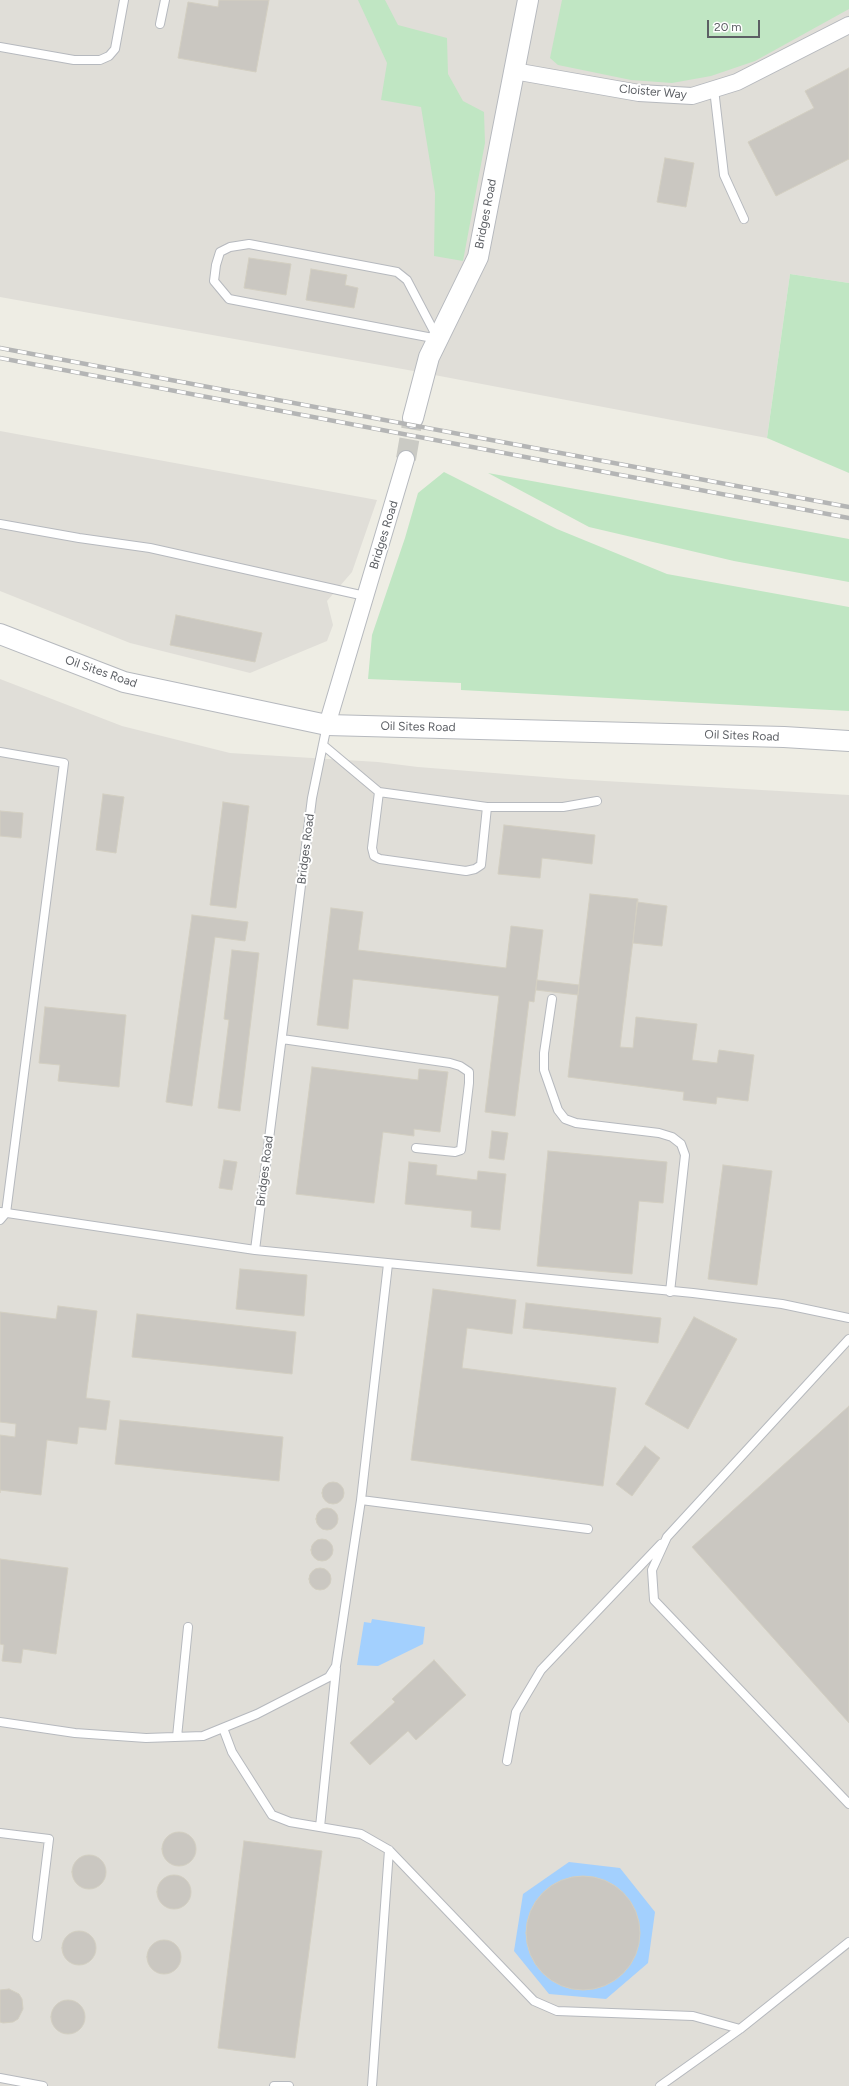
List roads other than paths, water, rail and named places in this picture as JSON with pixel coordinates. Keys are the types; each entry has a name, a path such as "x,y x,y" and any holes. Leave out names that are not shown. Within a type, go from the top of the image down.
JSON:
{"street":[{"name":"Bridges Road","path":"413,418 429,357 478,257 528,0"},
{"name":"Cloister Way","path":"514,71 639,93 692,96 737,82 849,25"},
{"name":"Bridges Road","path":"327,725 406,459"},
{"name":"Oil Sites Road","path":"0,634 124,682 327,725 768,736 849,741"}],"lane":[{"path":"0,47 74,60 100,60 109,56 115,49 124,0"},
{"path":"160,24 165,0"},
{"path":"714,89 724,175 737,207 744,219"},
{"path":"248,244 397,272 408,280 438,339 229,299 220,291 214,281 216,265 220,252 230,247 248,244"},
{"path":"0,524 79,538 150,548 365,596"},
{"name":"Bridges Road","path":"255,1250 312,798 327,725"},
{"path":"323,745 378,792 488,807 563,807 597,801"},
{"path":"0,752 64,762 3,1212 0,1220"},
{"path":"378,792 372,848 374,856 380,859 466,871 475,869 481,865 488,807"},
{"path":"552,1000 544,1053 544,1070 558,1110 565,1119 576,1123 659,1133 672,1137 681,1144 685,1155 670,1292"},
{"path":"282,1039 460,1066 468,1072 469,1083 461,1150 455,1152 416,1148"},
{"path":"3,1212 255,1250 782,1304 849,1318"},
{"path":"320,1827 336,1666 361,1500 388,1264"},
{"path":"507,1761 516,1712 541,1670 667,1537 849,1339"},
{"path":"361,1500 588,1529"},
{"path":"667,1537 652,1570 654,1600 849,1804"},
{"path":"177,1737 188,1626"},
{"path":"0,1722 75,1733 146,1738 203,1736 257,1714 329,1677 336,1666"},
{"path":"223,1728 232,1752 272,1815 290,1822 361,1834 389,1850 534,2001 557,2011 693,2016 740,2029"},
{"path":"0,1833 49,1839 37,1937"},
{"path":"372,2086 389,1850"},
{"path":"660,2086 740,2029 849,1942"},
{"path":"0,2078 43,2086"},
{"path":"274,2086 289,2086"}],"water":[{"path":"372,1619 425,1627 423,1644 378,1666 357,1665 364,1622 371,1623"},
{"path":"569,1862 620,1868 655,1912 648,1963 606,1999 549,1994 514,1951 523,1894"}],"tunnel":[{"path":"406,459 413,418"}],"railway":[{"path":"0,348 849,507"},
{"path":"0,358 849,518"}]}
